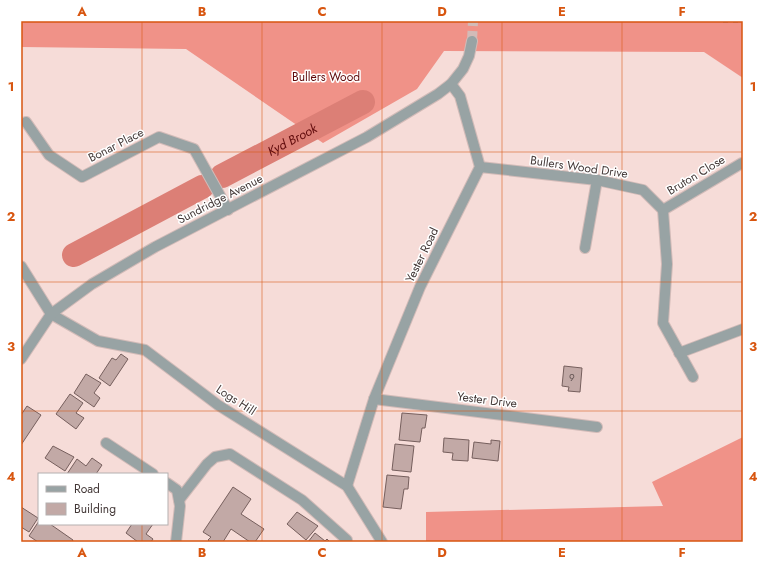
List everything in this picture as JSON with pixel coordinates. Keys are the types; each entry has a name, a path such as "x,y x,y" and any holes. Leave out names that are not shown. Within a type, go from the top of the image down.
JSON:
{"street":[{"path":"472,41 469,56 463,69 451,84 460,96 480,167"},
{"name":"Sundridge Avenue","path":"21,359 51,314 92,284 155,247 367,137 438,94 451,84"},
{"name":"Bonar Place","path":"26,122 49,155 82,177 159,138 194,149 228,210"},
{"name":"Bruton Close","path":"663,210 742,163"},
{"name":"Bullers Wood Drive","path":"480,167 597,180 642,190 663,210"},
{"name":"Yester Road","path":"347,486 374,399 420,287 480,167"},
{"path":"585,248 597,180"},
{"path":"663,210 667,264 663,323 693,377"},
{"path":"21,266 51,314"},
{"name":"Logs Hill","path":"51,314 98,342 145,350 218,405 347,486 382,542"},
{"path":"679,353 743,329"},
{"name":"Yester Drive","path":"374,399 597,427"},
{"path":"106,443 151,473"},
{"path":"179,500 206,464 215,457 230,454 302,500 347,540"},
{"path":"168,484 177,490 180,506 176,542"}],"green space":[{"name":"Bullers Wood","path":"21,21 743,21 743,78 704,52 444,51 417,89 323,143 186,49 21,47"},
{"path":"743,437 743,542 426,542 426,512 663,506 652,482"}],"building":[{"path":"121,354 128,359 110,386 99,378 112,358 116,360"},
{"path":"564,366 582,368 580,392 568,391 569,387 562,386"},
{"path":"86,374 101,383 94,393 100,398 94,407 74,393"},
{"path":"70,394 83,403 76,413 84,418 76,429 56,414"},
{"path":"27,406 41,415 21,445 21,415"},
{"path":"402,413 427,415 425,428 422,428 420,442 399,440"},
{"path":"444,438 469,440 468,461 452,460 453,453 443,452"},
{"path":"491,440 500,441 498,461 472,458 474,442 491,444"},
{"path":"395,444 414,446 411,472 392,470"},
{"path":"53,446 74,457 65,471 45,458"},
{"path":"92,458 102,465 97,473 68,473 77,459 86,466"},
{"path":"387,475 409,477 408,489 404,489 401,509 383,507"},
{"path":"233,487 251,499 241,514 264,529 255,542 250,542 231,529 223,542 210,542 208,540 211,537 203,532"},
{"path":"21,507 38,518 29,532 21,527"},
{"path":"297,512 318,526 306,540 287,524"},
{"path":"38,522 38,525 51,525 73,540 72,542 38,542 29,536"},
{"path":"131,525 152,525 146,534 153,539 151,542 138,542 126,533"},
{"path":"315,533 325,541 327,539 330,542 308,542"}],"waterway":[{"name":"Kyd Brook","path":"222,176 363,102"},
{"name":"Kyd Brook","path":"74,255 202,187"}],"tunnel":[{"path":"472,41 473,21"}],"railway":[{"path":"723,21 743,21"}]}
